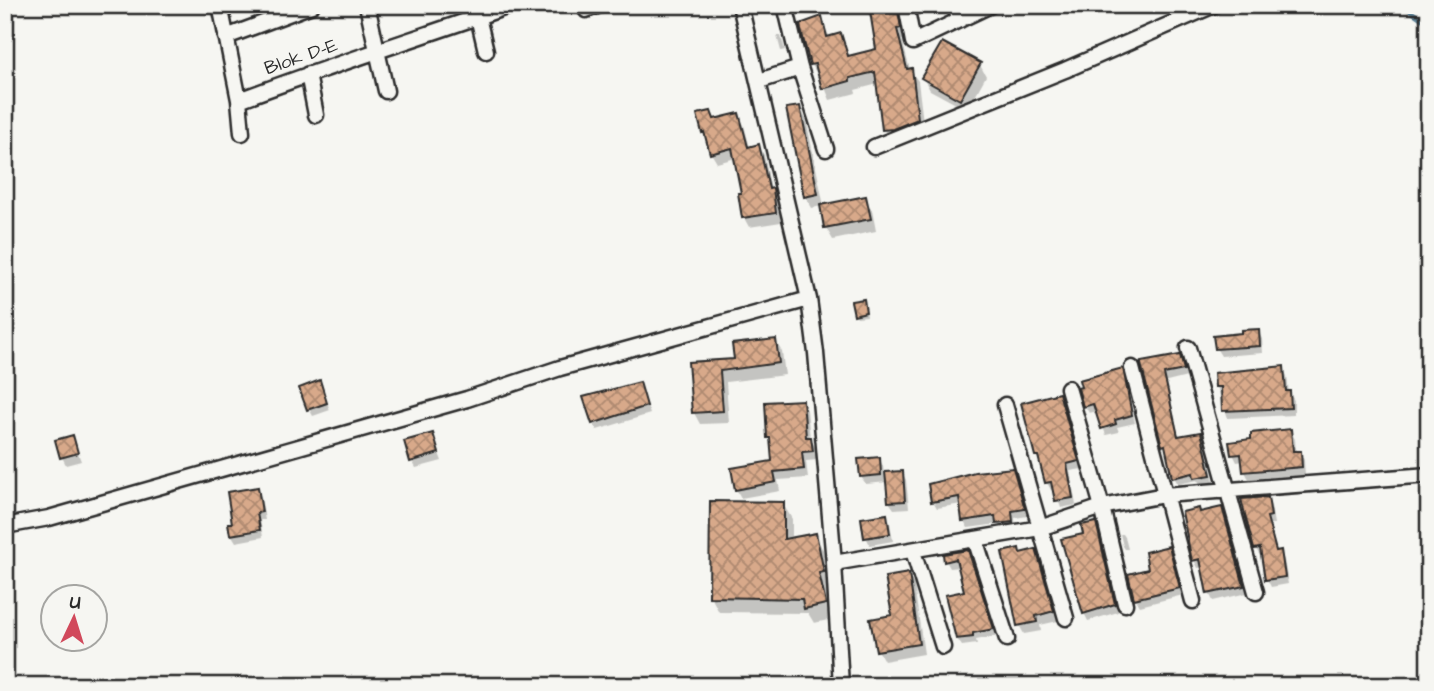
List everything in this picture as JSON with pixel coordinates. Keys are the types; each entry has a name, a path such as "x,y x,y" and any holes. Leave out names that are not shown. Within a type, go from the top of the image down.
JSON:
{"street":[{"path":"220,5 239,100 242,134"},
{"path":"226,37 295,8 312,5"},
{"path":"367,5 386,91"},
{"name":"Blok D-E","path":"239,100 512,5"},
{"path":"740,5 809,299 834,563 841,686"},
{"path":"785,5 800,68 826,149"},
{"path":"906,5 913,42 991,5"},
{"path":"954,5 960,20"},
{"path":"874,147 1065,70 1214,5"},
{"path":"478,17 486,51"},
{"path":"759,81 800,68"},
{"path":"308,74 316,115"},
{"path":"5,526 49,518 467,399 560,368 809,299"},
{"path":"1188,348 1256,593"},
{"path":"1132,368 1192,601"},
{"path":"1068,388 1102,507 1125,604"},
{"path":"1005,405 1066,618"},
{"path":"834,563 1040,528 1102,507 1164,495 1429,475"},
{"path":"975,539 1007,639"},
{"path":"913,551 943,647"}],"building":[{"path":"869,5 897,5 901,28 897,29 907,69 912,68 918,119 893,129 882,130 875,72 822,89 815,64 810,65 801,30 800,24 822,16 827,37 841,33 848,56 876,49"},
{"path":"942,42 981,63 960,100 921,78"},
{"path":"800,106 818,194 804,197 786,108"},
{"path":"711,111 714,119 739,113 748,147 759,144 769,189 773,188 776,213 742,218 738,193 741,193 732,148 710,154 704,132 702,133 697,114"},
{"path":"866,196 871,219 824,228 820,205"},
{"path":"864,299 866,312 854,315 851,301"},
{"path":"1259,329 1260,346 1215,349 1213,336"},
{"path":"776,339 779,363 720,371 723,411 692,413 688,362 734,359 732,344"},
{"path":"1180,355 1184,370 1164,374 1178,436 1201,432 1211,475 1194,478 1193,473 1172,478 1165,445 1162,446 1141,362"},
{"path":"1284,366 1286,391 1290,391 1291,408 1222,411 1221,387 1215,387 1214,373"},
{"path":"1123,368 1132,415 1115,420 1116,424 1101,429 1093,404 1083,407 1078,388 1081,387 1079,380"},
{"path":"320,380 327,403 307,410 299,388"},
{"path":"640,382 647,406 592,424 583,397"},
{"path":"1059,393 1079,461 1067,464 1073,498 1055,501 1051,482 1045,483 1038,456 1035,456 1021,403"},
{"path":"803,400 806,437 811,437 813,451 802,452 804,469 774,472 776,482 735,490 731,468 772,461 770,438 767,438 765,402"},
{"path":"1291,429 1293,451 1301,451 1302,467 1243,472 1241,454 1231,455 1229,442 1251,439 1251,433"},
{"path":"433,433 439,453 410,462 404,441"},
{"path":"73,435 78,453 60,458 55,440"},
{"path":"880,457 881,475 860,477 858,459"},
{"path":"1013,468 1025,509 1012,511 1013,522 996,524 995,516 962,521 959,497 931,502 928,484 975,472"},
{"path":"903,471 905,501 888,502 885,472"},
{"path":"258,487 262,512 257,513 260,530 230,535 228,523 232,523 227,492"},
{"path":"1268,497 1271,516 1267,517 1276,551 1281,550 1285,577 1265,580 1260,548 1254,549 1241,499"},
{"path":"710,501 784,502 784,539 816,533 824,572 819,573 826,604 804,609 802,599 709,597"},
{"path":"1222,507 1244,586 1207,594 1200,559 1192,561 1182,512 1199,508 1200,512"},
{"path":"887,514 890,534 864,538 861,518"},
{"path":"1096,522 1115,604 1083,614 1061,539 1083,534 1081,525"},
{"path":"1169,546 1180,588 1134,599 1128,574 1148,569 1145,552"},
{"path":"1019,548 1020,553 1036,549 1054,611 1036,616 1037,622 1017,626 1002,552"},
{"path":"968,550 994,629 973,633 973,637 956,639 945,595 964,591 956,559 944,562 943,554"},
{"path":"909,573 919,644 876,651 870,619 892,615 885,577"}],"waterway":[{"path":"1402,5 1429,24"}]}
